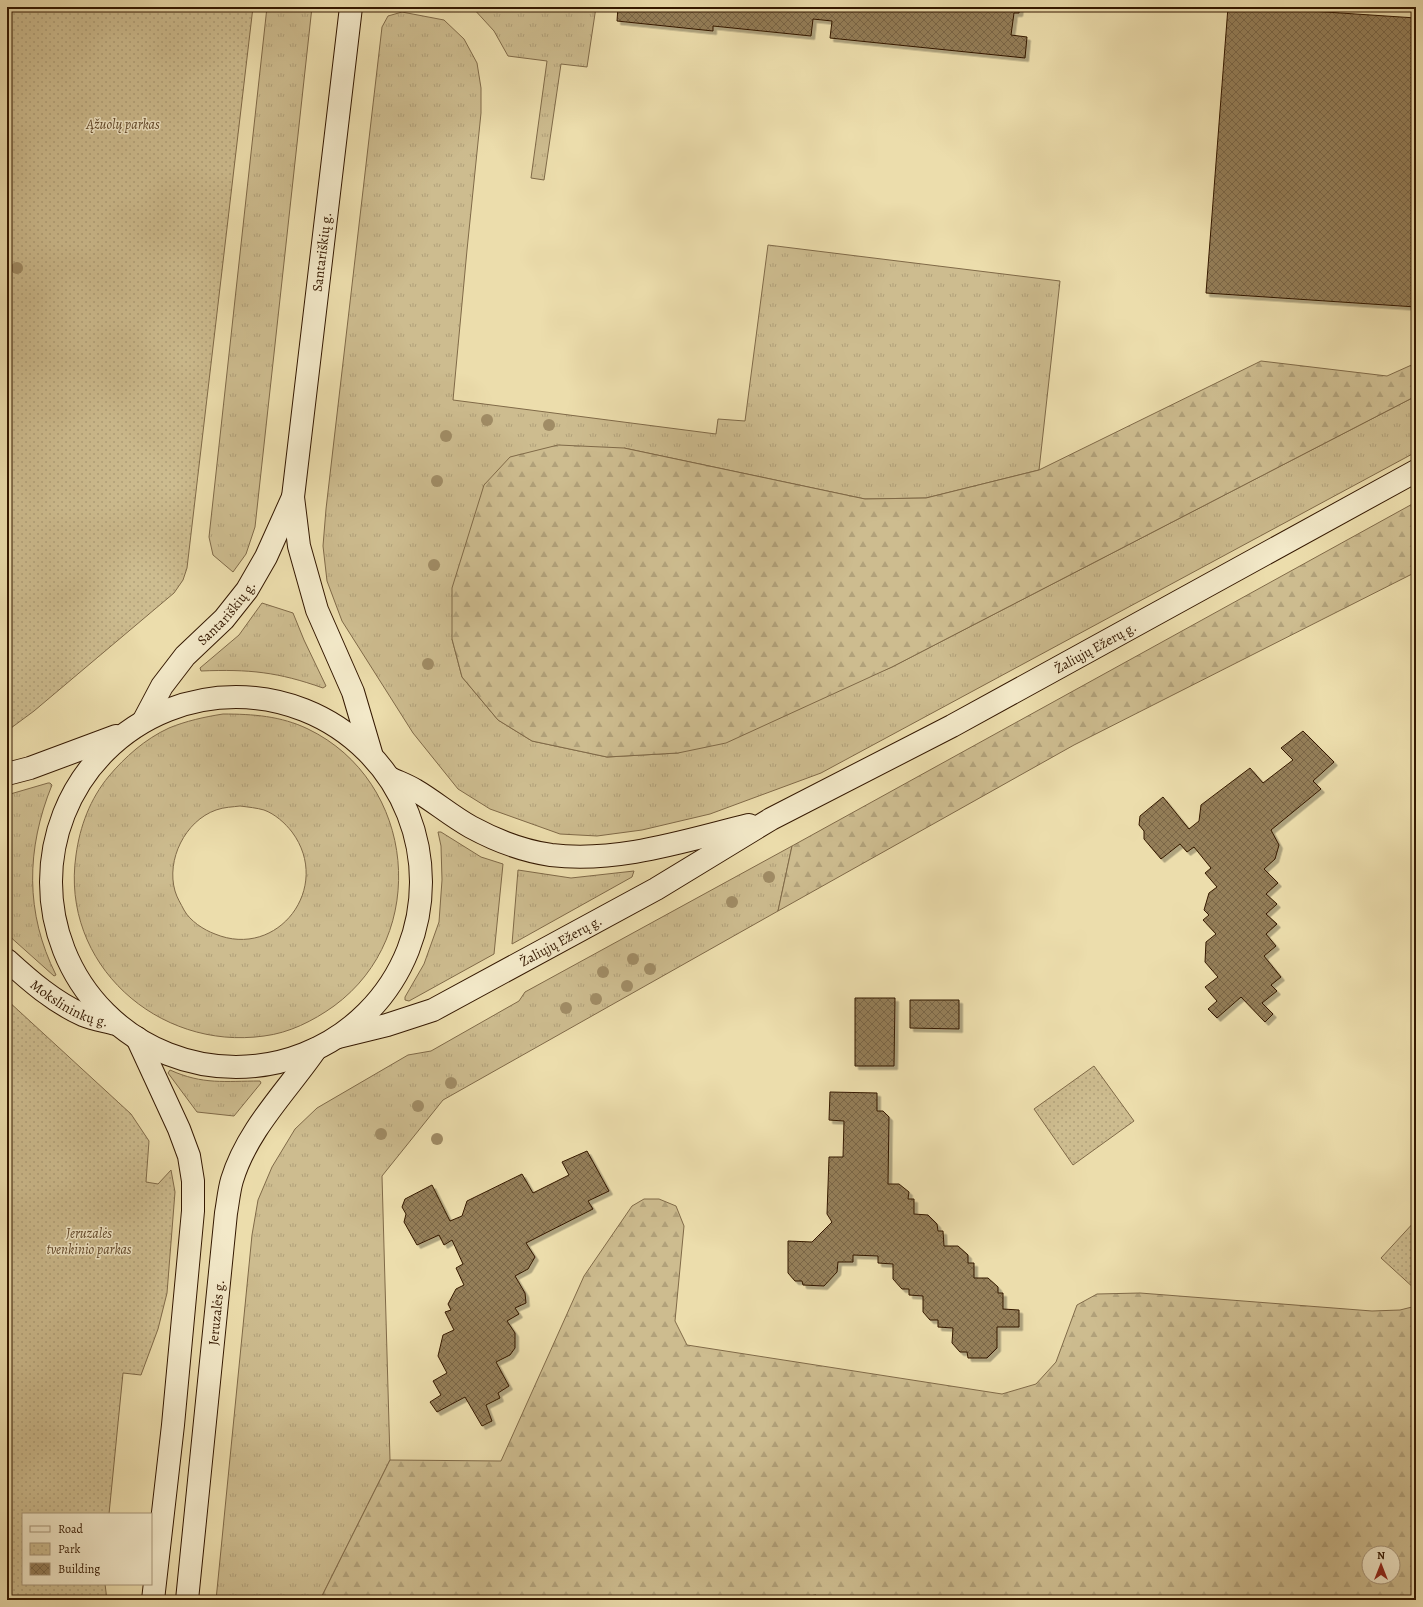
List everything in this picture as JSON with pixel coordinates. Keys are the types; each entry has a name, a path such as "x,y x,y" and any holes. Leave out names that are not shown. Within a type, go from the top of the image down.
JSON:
{"main road":[{"name":"Santariškių g.","path":"351,7 293,497 298,546 316,610 353,692 371,753"},
{"name":"Žaliųjų Ežerų g.","path":"338,1037 387,1025 433,1010 656,889 771,819 952,726 1416,471"},
{"name":"Santariškių g.","path":"144,720 162,686 185,656 224,619 247,590 266,557 293,497"},
{"path":"223,696 264,698 303,708 340,727 371,753 390,778 410,815 420,856 422,897 413,939 396,977 370,1010 338,1037 316,1049 280,1062 243,1067 206,1065 170,1055 136,1038 118,1025 89,995 68,960 55,921 50,880 55,839 69,801 91,766 125,733 144,720 182,704 223,696"},
{"path":"7,774 30,768 125,733"},
{"name":"Žaliųjų Ežerų g.","path":"390,778 413,789 470,826 511,845 550,854 585,857 619,854 658,847 771,819"},
{"name":"Mokslininkų g.","path":"7,960 34,984 61,1003 84,1015 118,1025"},
{"path":"136,1038 179,1129 189,1156 193,1181 193,1211 175,1402 153,1600"},
{"name":"Jeruzalės g.","path":"187,1600 226,1213 232,1180 245,1149 255,1132 316,1049"}],"green space":[{"name":"Ąžuolų parkas","path":"7,7 253,7 187,568 183,580 174,593 34,711 11,728 7,729"},
{"path":"267,7 312,7 255,527 246,554 233,572 213,555 209,537"},
{"path":"472,7 596,7 587,67 561,64 544,180 531,178 547,61 508,56 494,31"},
{"path":"402,12 444,20 464,39 477,63 481,88 481,113 453,400 716,434 718,419 745,421 768,245 1060,281 1039,470 926,498 865,499 624,448 452,639 462,677 498,720 532,741 607,757 678,753 892,667 1416,396 1416,452 821,773 710,814 642,830 597,836 560,834 490,809 458,789 413,733 342,621 327,581 323,546 382,27 388,16"},
{"path":"1261,361 1387,376 1416,363 1416,396 892,667 726,743 678,753 607,757 532,741 498,720 462,677 452,639 452,588 484,485 510,457 558,445 624,448 865,499 926,498 1039,470"},
{"path":"1416,502 1416,572 1074,745 778,911 792,846"},
{"path":"262,603 293,613 326,686 323,688 292,678 249,671 201,671 200,668 239,635"},
{"path":"223,714 256,715 288,721 308,729 344,753 371,784 389,821 398,860 397,901 386,940 365,976 334,1006 326,1011 300,1026 283,1032 264,1036 225,1037 188,1029 154,1014 124,992 101,964 84,931 75,895 76,855 83,823 91,803 109,776 136,749 160,732 182,723","holes":["240,806 264,810 276,816 286,825 292,832 303,853 306,875 302,895 292,913 278,928 259,937 238,939 215,934 202,928 190,918 176,894 173,879 173,867 180,843 195,823 205,815 216,810"]},
{"path":"48,783 52,785 43,809 37,833 33,881 34,905 39,928 46,952 56,975 54,976 7,934 7,795"},
{"path":"438,832 441,832 481,857 503,864 494,954 409,1001 405,1000 405,997 424,964 439,922 442,880 441,846"},
{"path":"792,846 778,911 443,1100 382,1176 390,1460 320,1600 216,1600 252,1235 258,1200 272,1167 295,1129 317,1108 408,1055 431,1051 519,1001 525,992"},
{"path":"518,870 571,878 634,871 632,877 512,944"},
{"name":"Jeruzalės tvenkinio parkas","path":"7,1000 131,1114 149,1141 146,1182 158,1184 171,1170 175,1192 167,1293 158,1329 141,1375 123,1373 109,1513 22,1513 22,1585 105,1585 107,1600 7,1600"},
{"path":"1094,1066 1134,1121 1073,1165 1034,1109"},
{"path":"170,1070 182,1075 204,1080 260,1081 261,1083 234,1116 197,1112 168,1073"},
{"path":"644,1199 659,1199 676,1206 684,1226 675,1321 687,1345 1002,1394 1036,1384 1056,1362 1077,1305 1097,1294 1140,1293 1372,1311 1400,1310 1416,1306 1416,1600 821,1600 816,1595 781,1600 320,1600 390,1460 501,1461 584,1276 632,1206"},
{"path":"1416,1220 1416,1290 1381,1258"}],"water":[{"path":"816,1595 821,1600 781,1600"}],"building":[{"path":"618,7 1020,7 1019,13 1014,13 1011,35 1027,37 1025,58 830,38 832,21 813,19 811,36 713,26 713,31 617,21"},
{"path":"1228,7 1250,7 1416,18 1416,307 1206,293"},
{"path":"1303,731 1334,762 1313,781 1321,789 1271,830 1279,845 1275,859 1264,869 1278,883 1266,894 1277,904 1266,914 1277,924 1266,934 1276,946 1264,956 1281,977 1271,985 1277,991 1262,1003 1273,1014 1265,1022 1241,997 1217,1018 1208,1009 1217,1001 1205,987 1218,977 1205,962 1206,942 1216,934 1203,920 1209,915 1204,910 1209,893 1217,887 1205,873 1211,868 1194,847 1187,852 1180,844 1161,859 1144,839 1144,831 1139,825 1140,816 1163,797 1189,829 1199,821 1201,805 1250,768 1263,783 1293,760 1281,748"},
{"path":"855,998 895,998 894,1066 855,1066"},
{"path":"910,1000 959,1000 959,1029 910,1028"},
{"path":"830,1092 877,1093 877,1111 883,1111 889,1117 888,1184 899,1184 909,1192 908,1199 914,1199 914,1214 928,1215 937,1224 938,1231 943,1231 944,1246 958,1246 968,1255 968,1263 974,1263 974,1278 988,1278 998,1287 998,1293 1003,1293 1003,1309 1019,1310 1019,1327 997,1327 997,1348 987,1358 968,1358 967,1352 960,1352 952,1343 953,1328 938,1327 938,1320 930,1320 923,1312 923,1296 909,1295 909,1289 902,1289 893,1279 893,1264 878,1263 878,1256 853,1255 853,1262 838,1262 837,1272 824,1286 803,1285 802,1281 795,1281 788,1273 788,1241 812,1242 832,1222 827,1214 829,1157 843,1157 844,1121 829,1120"},
{"path":"587,1151 609,1191 588,1201 593,1209 526,1243 535,1257 528,1269 515,1276 525,1293 526,1303 515,1308 519,1314 507,1321 515,1333 515,1348 510,1355 496,1362 509,1386 498,1393 500,1398 486,1405 492,1421 482,1426 465,1397 437,1412 430,1402 441,1395 433,1381 447,1373 438,1356 443,1335 454,1330 445,1312 451,1310 448,1304 456,1289 464,1285 456,1268 463,1264 452,1240 444,1245 439,1235 417,1245 404,1222 406,1214 402,1207 405,1199 432,1185 450,1221 462,1216 467,1201 522,1174 533,1193 569,1175 562,1162"}]}
